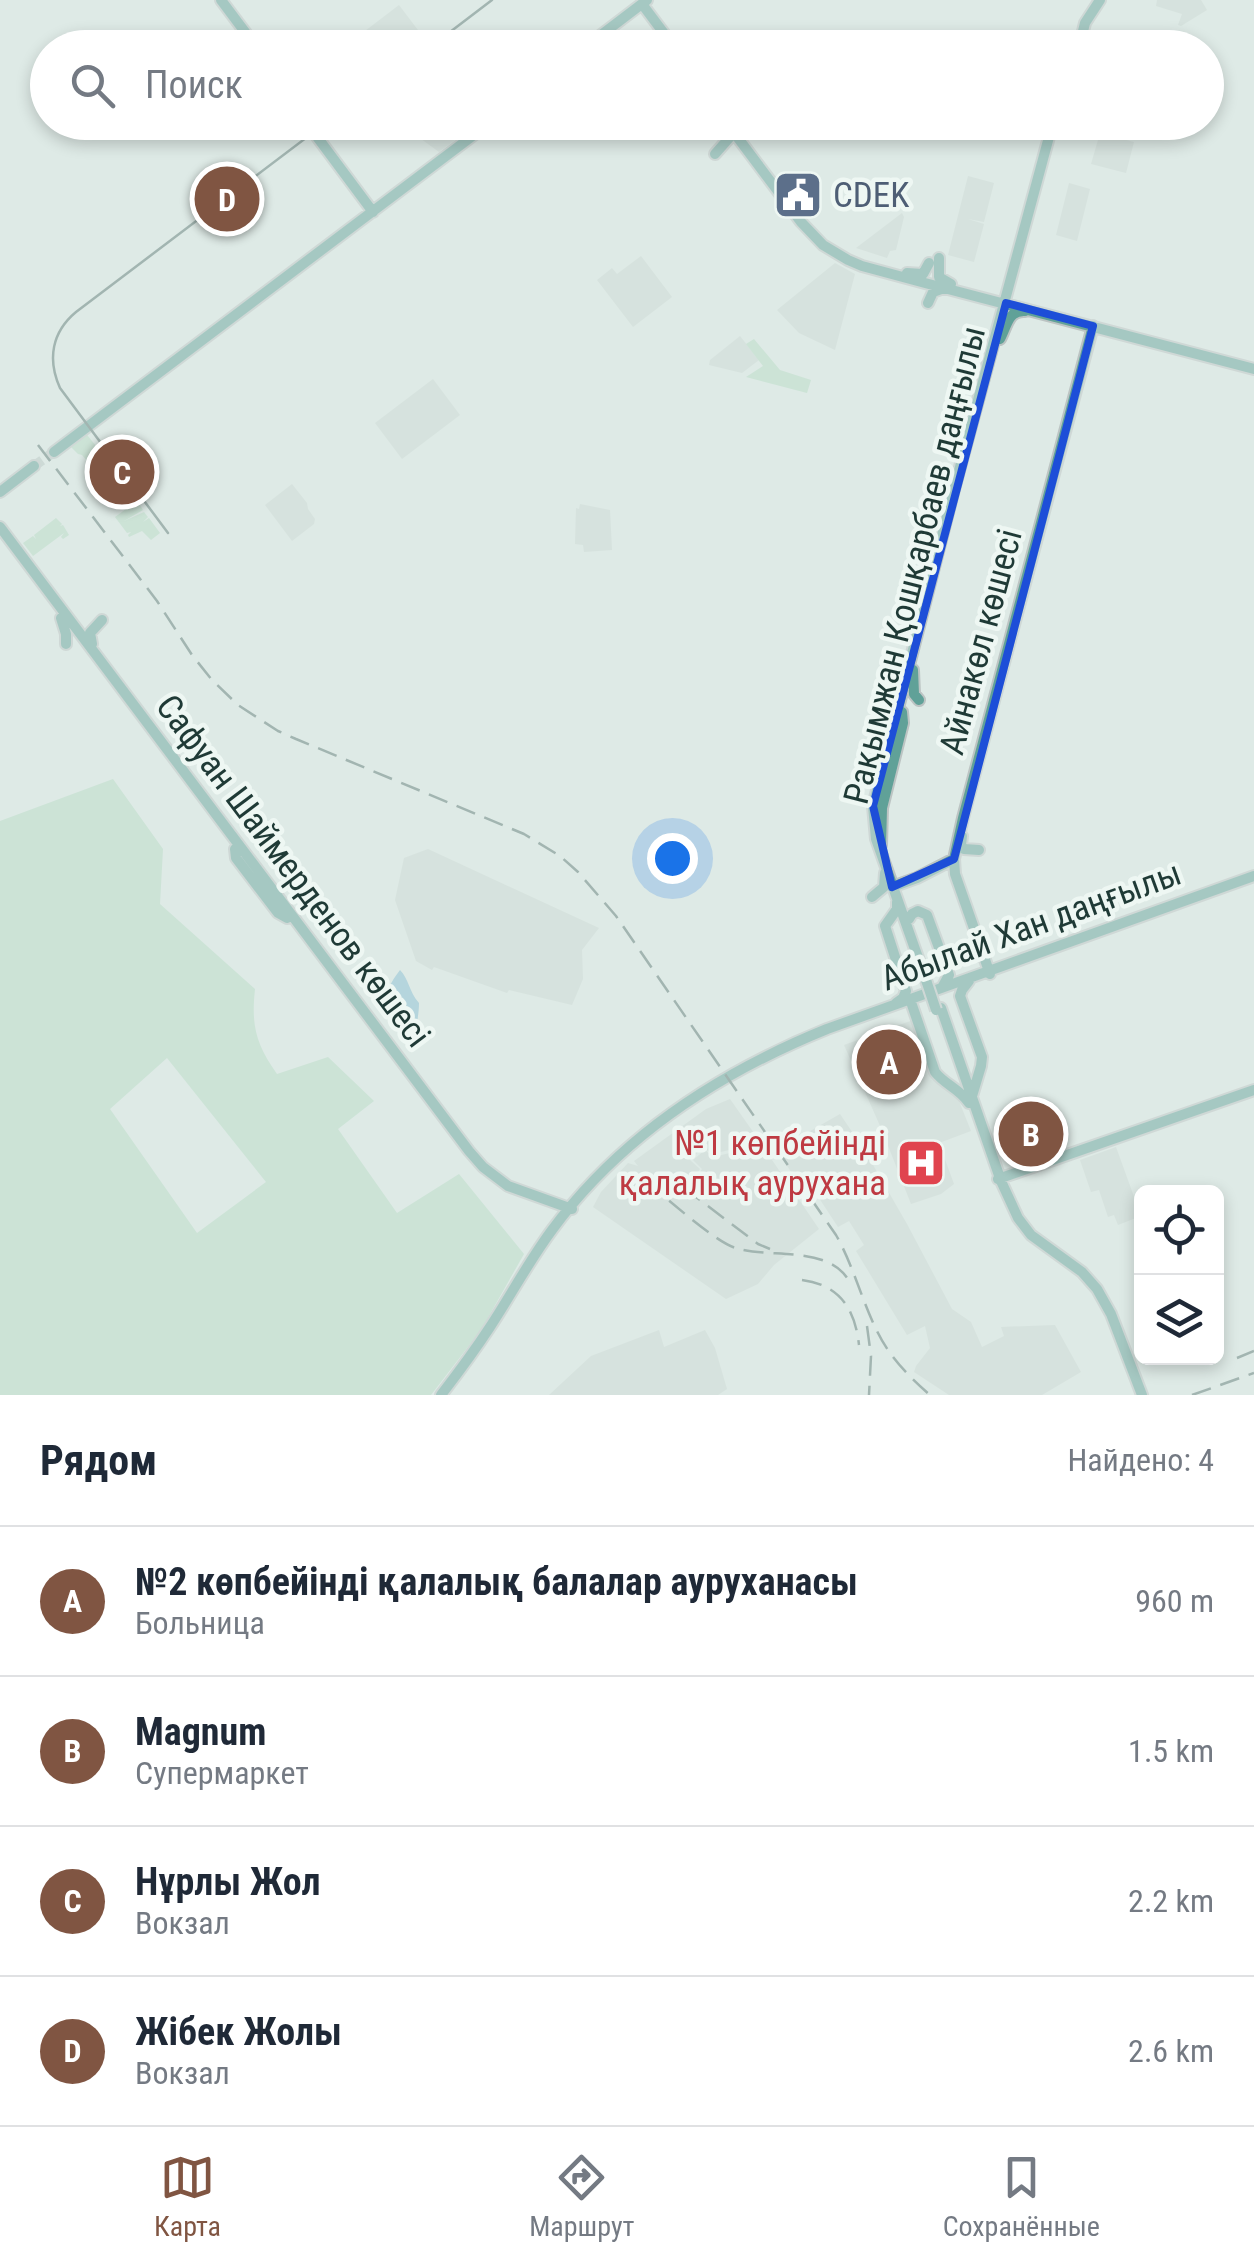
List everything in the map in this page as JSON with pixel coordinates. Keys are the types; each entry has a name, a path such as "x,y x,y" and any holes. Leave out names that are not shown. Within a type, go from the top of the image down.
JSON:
{"main road":[{"path":"217,0 238,30"},
{"path":"217,0 242,30"},
{"path":"1078,30 1096,0"},
{"path":"612,30 646,4"},
{"path":"646,4 659,30"},
{"path":"611,30 646,4"},
{"path":"628,19 643,16 653,22"},
{"path":"320,140 374,208"},
{"path":"327,140 374,208"},
{"path":"52,450 464,140"},
{"path":"716,154 728,140"},
{"path":"742,140 801,222 837,254 862,266 1011,300"},
{"name":"Рақымжан Қошқарбаев даңғылы","path":"1000,1180 933,987 884,864 874,830 874,806 1051,140"},
{"path":"907,276 923,274 934,261 940,278 962,288"},
{"path":"907,276 946,288 1017,298 1039,310 1147,344 1249,364"},
{"path":"907,276 918,284 925,298 946,288"},
{"name":"Рақымжан Қошқарбаев даңғылы","path":"911,670 953,493 1011,300"},
{"path":"999,340 1017,310 1039,310 1249,364"},
{"name":"Айнакөл көшесі","path":"989,972 954,861 1093,326"},
{"path":"0,490 33,465"},
{"name":"Сафуан Шаймерденов көшесі","path":"0,526 86,652 483,1166 508,1186 545,1203"},
{"name":"Сафуан Шаймерденов көшесі","path":"0,537 102,663 286,918 479,1171 514,1195 570,1210"},
{"path":"86,652 65,646 65,619 84,624 99,620 89,636 102,663"},
{"path":"911,670 914,693 919,700"},
{"name":"Рақымжан Қошқарбаев даңғылы","path":"895,891 877,827 878,800 899,702"},
{"path":"964,815 962,847 979,850"},
{"path":"895,891 954,861"},
{"path":"895,891 954,861"},
{"path":"872,897 885,884 884,864"},
{"path":"922,878 946,874 964,900"},
{"name":"Абылай Хан даңғылы","path":"989,972 1254,877"},
{"name":"Абылай Хан даңғылы","path":"828,1030 933,987 969,979 1254,877"},
{"path":"894,1005 906,991 884,926 897,910 895,891"},
{"path":"918,911 927,915 949,976 933,987 917,994 909,989 888,934 892,920 907,922 918,911"},
{"path":"979,945 994,962 1008,964"},
{"path":"912,1002 935,1072 971,1100 982,1057 960,996 980,964 979,945"},
{"path":"912,1002 938,1071 951,1073 958,1067 970,1069 978,1064 957,998 933,987"},
{"name":"Абылай Хан даңғылы","path":"828,1030 912,1002 933,987"},
{"path":"442,1395 481,1346 536,1256 570,1210 624,1152 689,1100 742,1067 828,1030"},
{"path":"442,1395 554,1227 618,1161 692,1101 763,1060 828,1030"},
{"path":"1000,1180 1254,1092"},
{"path":"1000,1180 1025,1228 1089,1279 1109,1315 1140,1395"},
{"path":"1000,1180 1014,1218 1023,1230 1087,1281 1109,1315"},
{"path":"554,1227 556,1216 545,1203 571,1198 590,1185"}],"highlighted area":[{"path":"1006,303 1093,326 954,859 892,887 873,806"}],"shaded area":[{"path":"1157,0 1201,0 1207,10 1181,26 1178,25 1182,14 1156,6"},
{"path":"399,5 418,30 366,30"},
{"path":"422,140 455,140 439,152"},
{"path":"1098,140 1134,142 1126,173 1091,164"},
{"path":"968,176 994,183 984,222 968,219 984,224 974,262 948,255"},
{"path":"1069,183 1090,189 1077,241 1056,235"},
{"path":"902,213 896,250 890,251 887,258 856,248"},
{"path":"641,256 672,297 633,327 597,280 612,268 617,274"},
{"path":"835,263 855,274 835,350 799,333 777,310"},
{"path":"740,336 759,360 742,373 709,365 710,360"},
{"path":"433,379 460,415 402,459 375,423"},
{"path":"292,484 315,519 292,541 265,505"},
{"path":"580,504 610,510 612,550 584,552 583,545 575,544 576,508"},
{"path":"428,849 599,928 582,950 583,979 572,1005 509,990 507,993 434,967 432,970 416,961 395,900 404,858"},
{"path":"913,1020 933,1079 957,1096 971,1131 939,1143 954,1184 941,1194 911,1204 844,1045"},
{"path":"730,1099 756,1136 741,1153 729,1150 712,1154 703,1147 690,1160 700,1169 695,1177 673,1170 695,1180 702,1169 693,1160 705,1150 713,1157 741,1155 757,1138 819,1229 774,1265 758,1284 726,1299 593,1207 601,1192 628,1163 638,1166 634,1161 706,1109"},
{"path":"840,1114 907,1224 952,1309 971,1322 982,1347 1004,1336 1001,1327 1055,1325 1081,1372 1042,1395 949,1395 914,1372 930,1348 925,1326 907,1335 856,1251 864,1245 849,1221 838,1227 815,1192 807,1197 777,1150"},
{"path":"1116,1147 1134,1197 1134,1219 1118,1225 1114,1215 1108,1217 1099,1190 1091,1192 1080,1160"},
{"path":"659,1330 664,1347 705,1330 715,1348 727,1389 718,1395 549,1395 591,1356"}],"green space":[{"path":"754,339 780,370 811,380 807,393 746,377 763,366 746,344"},
{"path":"84,431 100,451 95,455 113,478 98,495 89,483 96,478 94,469 71,447"},
{"path":"137,501 143,510 124,521 144,512 148,517 143,522 149,518 160,533 151,540 142,531 129,537 131,532 127,533 115,517"},
{"path":"56,518 69,535 63,539 64,533 33,556 23,543 33,536 36,539 34,535"},
{"path":"113,779 163,849 160,904 255,989 257,1034 277,1074 328,1057 374,1101 338,1129 397,1213 459,1174 524,1254 481,1330 431,1395 0,1395 0,821","holes":["167,1058 266,1182 197,1233 110,1109"]}],"water":[{"path":"400,970 419,1003 414,1044 391,1017 386,1001"}],"tunnel":[{"path":"34,466 54,452"}],"tram line":[{"path":"453,30 492,0"},
{"path":"168,533 60,388 53,356 57,337 76,312 303,140"}],"railway":[{"path":"38,445 157,601 192,655 238,705 278,731 524,834 578,872 616,916 836,1235 881,1339 899,1365 930,1395"},
{"path":"646,1182 727,1244 750,1251 816,1258 842,1272 851,1285"},
{"path":"684,1188 770,1249"},
{"path":"802,1280 836,1293 854,1320 859,1345"},
{"path":"867,1326 871,1356 869,1395"},
{"path":"1237,1358 1254,1351"},
{"path":"1192,1395 1254,1373"}],"place":[{"name":"CDEK","path":"798,195"},
{"name":"Жібек Жолы","path":"227,199"},
{"name":"Нұрлы Жол","path":"122,472"},
{"name":"№2 көпбейінді қалалық балалар ауруханасы","path":"889,1062"},
{"name":"Magnum","path":"1031,1134"},
{"name":"№1 көпбейінді қалалық аурухана","path":"921,1163"}]}
